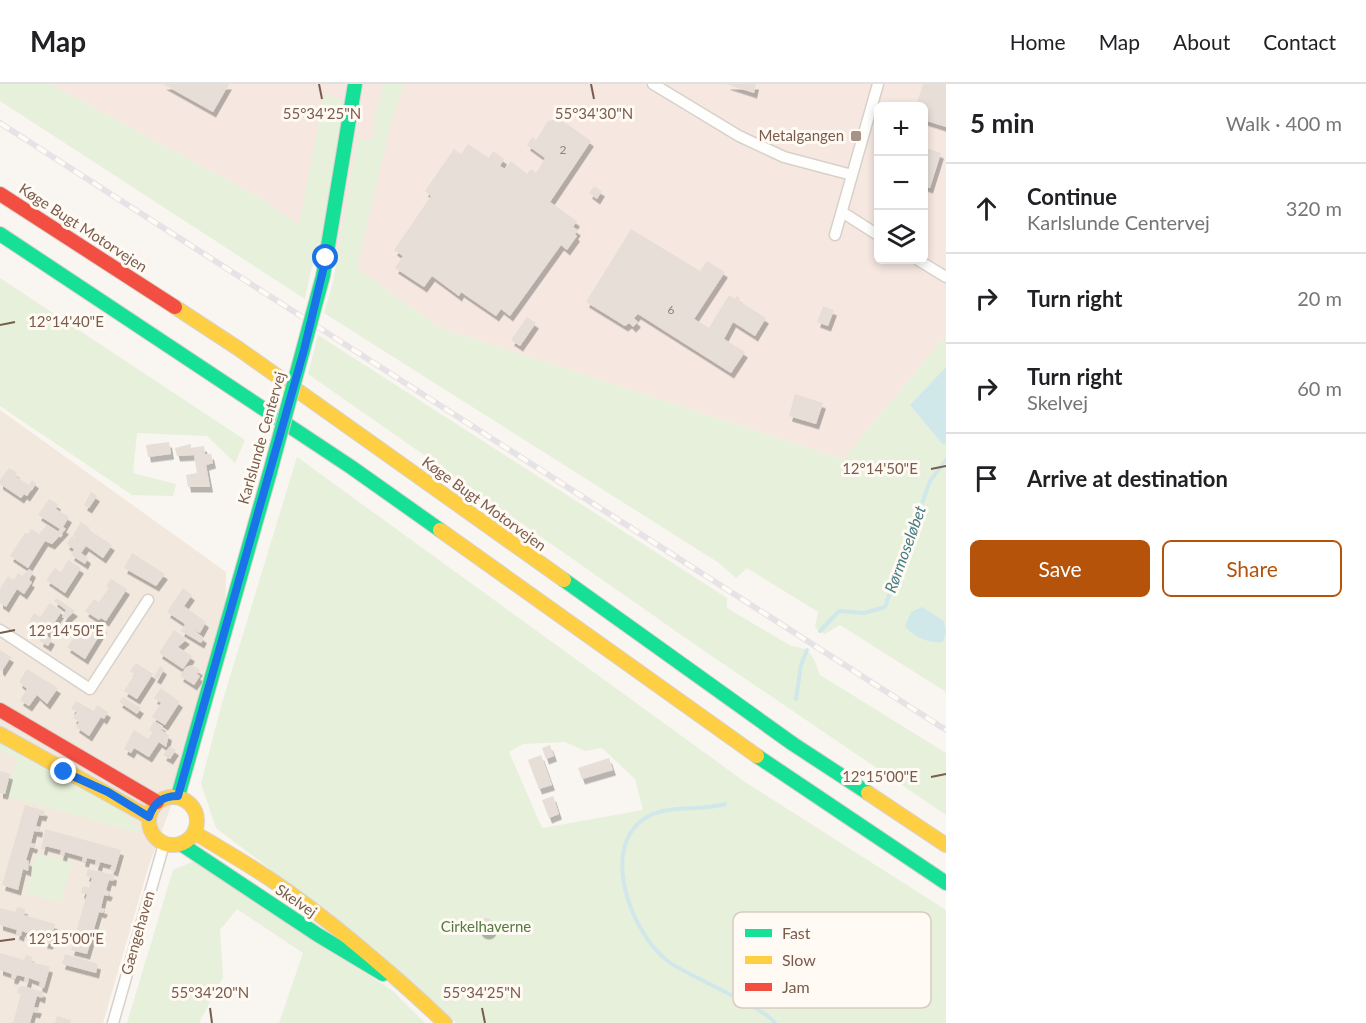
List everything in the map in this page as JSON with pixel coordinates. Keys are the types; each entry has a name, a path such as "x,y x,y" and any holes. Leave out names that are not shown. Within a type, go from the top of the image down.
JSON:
{"main road":[{"name":"Karlslunde Centervej","path":"178,796 270,472 322,276 355,84"},
{"name":"Køge Bugt Motorvejen","path":"0,194 239,349 793,744 946,845"},
{"path":"0,234 351,466 805,790 946,883"},
{"path":"0,710 157,802"},
{"path":"0,734 64,772 108,792 149,817"},
{"path":"178,796 188,801 196,811 198,822 195,833 181,844 164,844 156,839 150,830 149,817 157,802 164,798 178,796"},
{"name":"Skelvej","path":"195,833 270,879 375,959 445,1023"},
{"name":"Skelvej","path":"181,844 318,935 380,973 396,979"}],"street":[{"path":"653,84 739,136 784,157 852,175"},
{"path":"835,235 878,84"},
{"path":"842,212 874,232"},
{"path":"925,264 946,277"},
{"path":"0,630 90,689 148,600"},
{"name":"Gængehaven","path":"113,1023 164,844"}],"shaded area":[{"path":"50,84 946,84 946,335 843,459 438,327 259,197"},
{"path":"0,410 226,572 224,663 148,868 103,1023 0,1023"}],"green space":[{"path":"0,84 50,84 259,197 299,225 324,94 346,102 323,243 311,270 305,299 0,101"},
{"path":"384,84 405,84 391,123 357,268 438,327 843,459 946,335 946,367 910,405 943,445 946,443 946,692 840,625 825,634 815,628 818,612 747,568 736,578 719,563 324,313 333,282 357,141 373,138 375,115"},
{"path":"0,278 245,440 235,463 207,436 137,433 133,473 176,484 173,496 132,495 0,406"},
{"path":"318,335 727,598 727,608 791,646 807,651 811,654 820,675 946,753 946,815 700,648 308,374"},
{"name":"Cirkelhaverne","path":"297,457 745,782 946,910 946,1023 456,1023 378,951 216,828 201,783 222,703","holes":["565,742 585,751 602,748 635,779 643,810 542,828 509,752 523,744"]},
{"path":"0,739 121,808 142,834 6,796 17,757 0,752"},
{"path":"37,853 72,863 61,903 25,893"},
{"path":"194,861 393,991 425,1023 279,1023 303,953 237,909 220,930 223,977 199,1023 127,1023 173,870"}],"water":[{"path":"946,367 946,443 943,445 910,405"},
{"path":"922,607 944,621 946,632 943,642 922,639 905,626 911,612"}],"building":[{"path":"163,84 229,84 213,112"},
{"path":"726,84 756,84 754,93"},
{"path":"923,84 946,84 946,127 928,121 928,102 917,102"},
{"path":"560,119 591,141 550,202 577,221 573,227 578,230 575,234 577,236 567,250 561,245 510,316 501,309 496,316 461,292 459,296 432,276 424,287 395,268 403,256 394,250 431,196 425,191 454,149 461,154 468,144 489,158 493,151 504,159 500,166 505,169 511,161 527,174 531,169 536,173 545,158 527,145 532,137 536,140 548,121"},
{"path":"928,148 941,153 930,188 928,187"},
{"path":"594,186 602,191 597,199 589,193"},
{"path":"631,229 700,271 707,261 725,272 694,319 709,328 729,295 735,299 737,296 740,298 739,301 766,318 755,336 733,322 724,339 745,352 731,373 638,314 634,318 638,322 633,327 629,323 625,326 586,302"},
{"path":"823,306 834,310 828,326 817,322"},
{"path":"527,317 536,323 520,346 511,340"},
{"path":"795,394 823,403 816,424 789,416"},
{"path":"169,442 171,454 148,457 146,445"},
{"path":"191,444 191,448 204,446 205,454 211,454 213,463 206,465 210,487 188,487 186,475 197,473 194,455 177,456 175,448"},
{"path":"9,468 17,473 15,476 29,485 32,480 36,483 27,496 24,494 21,498 0,484 0,480"},
{"path":"91,492 97,496 89,508 84,505"},
{"path":"49,499 58,504 56,509 69,517 63,527 66,529 52,544 45,541 28,568 10,556 25,533 28,534 31,529 39,534 47,525 58,532 60,529 38,515"},
{"path":"81,522 112,545 103,558 86,546 81,553 88,558 85,564 71,555 74,549 66,544 72,536 79,541 73,535"},
{"path":"132,553 165,574 156,586 124,568"},
{"path":"68,560 81,568 65,593 46,580 55,568 61,572"},
{"path":"29,569 33,572 29,580 32,582 24,594 17,589 6,607 0,603 0,589 8,576 14,580 18,573 22,576"},
{"path":"111,579 127,589 106,621 101,618 99,620 85,611 94,599 99,602 109,588 106,586"},
{"path":"183,588 192,595 184,606 206,622 200,633 195,631 204,638 201,643 181,631 185,624 167,612"},
{"path":"56,598 75,611 66,619 62,617 66,610 54,601"},
{"path":"50,603 62,611 47,634 29,622 34,613 40,617"},
{"path":"93,621 104,628 85,659 67,647 78,632 83,635"},
{"path":"174,630 187,639 178,647 192,656 183,669 159,653"},
{"path":"43,634 52,639 48,646 40,641"},
{"path":"0,650 11,657 2,671 0,669"},
{"path":"136,663 153,674 137,699 124,691 135,674 130,671"},
{"path":"192,665 200,670 197,674 200,676 194,685 180,676 186,667"},
{"path":"160,666 164,669 158,679 154,677"},
{"path":"27,669 58,688 47,704 37,695 29,706 20,700 27,689 19,682"},
{"path":"161,688 180,702 165,725 152,717 161,703 154,698"},
{"path":"123,697 141,708 137,714 119,702"},
{"path":"76,701 94,711 97,705 108,712 104,719 101,717 89,736 76,727 79,722 73,718 77,712 71,709"},
{"path":"154,721 163,726 161,730 169,735 166,747 159,742 149,757 134,748 131,753 124,749 134,730 148,739 153,732 149,730"},
{"path":"550,745 554,756 546,759 542,748"},
{"path":"170,746 176,750 170,759 163,755"},
{"path":"541,755 552,785 539,789 528,760"},
{"path":"609,758 613,770 582,779 578,768"},
{"path":"0,771 10,774 5,794 0,793"},
{"path":"553,796 559,814 549,818 542,800"},
{"path":"25,805 45,811 43,816 39,815 36,826 40,827 39,832 34,831 31,843 35,844 34,848 30,847 26,860 29,861 28,871 23,869 18,890 2,885"},
{"path":"45,829 121,850 115,871 110,869 112,865 100,862 99,866 95,865 96,860 87,858 86,862 82,861 83,857 65,852 64,856 60,855 61,850 45,846 44,850 41,849"},
{"path":"88,869 114,875 113,881 109,880 106,890 110,892 108,896 104,895 101,908 105,909 103,913 99,912 94,929 99,930 97,935 93,934 87,954 71,950 87,894 81,893 83,886 89,888 92,878 86,876"},
{"path":"17,907 25,909 24,915 55,924 50,944 44,943 46,938 35,935 33,939 29,938 30,934 22,931 21,936 16,934 17,930 0,925 0,908 16,912"},
{"path":"486,918 494,926 486,934 478,926"},
{"path":"0,953 24,960 26,955 32,957 31,962 50,967 44,988 39,986 40,982 29,978 28,983 24,982 25,977 17,975 15,979 11,978 12,974 0,970"},
{"path":"65,954 98,964 96,973 62,964"},
{"path":"19,987 43,992 42,998 37,996 34,1007 39,1008 37,1013 33,1012 30,1023 13,1023 21,994 17,993"},
{"path":"57,1016 71,1020 70,1023 55,1023"}],"waterway":[{"name":"Rørmoseløbet","path":"820,631 839,611 864,613 885,607 930,481 946,460"},
{"name":"Rørmoseløbet","path":"796,699 801,665 807,650"},
{"name":"Rørmoseløbet","path":"725,804 653,814 635,826 626,844 622,864 625,887 632,909 642,931 655,949 669,962 733,996"},
{"name":"Rørmoseløbet","path":"755,1008 775,1023"}],"railway":[{"path":"0,123 946,730"}],"traffic: fast":[{"path":"323,276 355,84"},
{"path":"0,234 351,467 440,530"},
{"path":"270,472 323,276"},
{"path":"178,796 270,472"},
{"path":"564,580 793,744 868,793"},
{"path":"757,756 946,883"},
{"path":"181,844 318,935 383,974"}],"traffic: slow":[{"path":"175,307 239,349 564,580"},
{"path":"440,530 757,756"},
{"path":"0,734 149,817"},
{"path":"868,793 946,845"},
{"path":"168,797 178,797 193,807 197,821 196,830 187,841 178,845 168,845 153,835 149,826 149,816 159,801 168,797"},
{"path":"195,833 261,873 316,912 382,966 445,1023"}],"traffic: jam":[{"path":"0,194 175,307"},
{"path":"0,710 157,802"}],"place":[{"name":"Metalgangen","path":"856,136"}],"route":[{"path":"64,772 108,792 149,817 151,809 157,802 171,796 178,796 304,350 326,258"}]}
